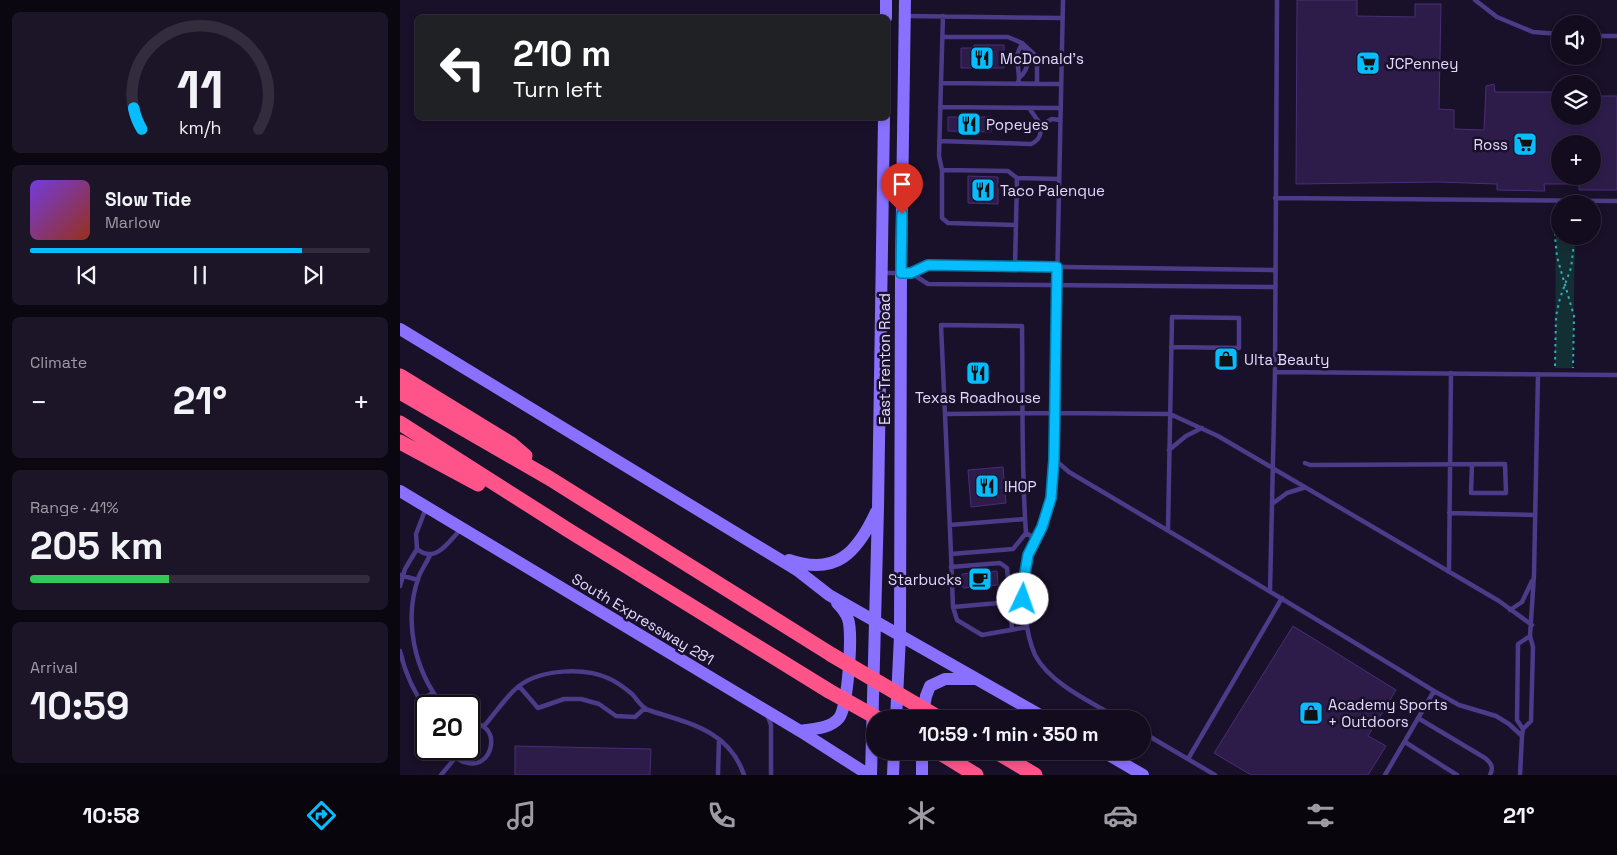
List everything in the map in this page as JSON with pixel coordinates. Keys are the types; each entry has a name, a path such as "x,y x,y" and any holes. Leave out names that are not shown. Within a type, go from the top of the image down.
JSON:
{"highway":[{"path":"400,376 511,444 549,478"},
{"path":"400,392 549,478 832,655 926,710"},
{"path":"400,423 568,530 829,691 866,712"},
{"path":"400,442 568,530"},
{"path":"952,760 976,775"},
{"path":"1010,760 1035,775"}],"main road":[{"path":"886,0 886,15"},
{"name":"East Trenton Road","path":"896,710 900,636 906,273 905,0"},
{"name":"East Trenton Road","path":"870,775 878,508 884,120"},
{"path":"400,330 797,570 829,595 1031,710"},
{"name":"South Expressway 281","path":"400,491 870,775"},
{"path":"769,553 802,564 823,564 839,560 857,546 868,530 878,508"},
{"path":"800,731 820,728 834,722 839,718 844,704 851,637 850,626 846,613 829,595"},
{"path":"924,710 930,686 945,679 979,680"},
{"path":"893,775 894,760"},
{"path":"922,760 922,775"},
{"path":"1117,760 1143,775"}],"lane":[{"path":"1063,0 1054,459 1051,498 1042,527 1028,555 1023,599 1027,627 1036,656 1052,676 1063,685 1105,710"},
{"path":"1270,591 1275,372 1277,0"},
{"path":"1475,0 1498,17 1533,32 1551,33"},
{"path":"905,16 1063,18"},
{"path":"943,16 939,141 939,156 942,170 942,218 948,223 1016,224"},
{"path":"1601,36 1617,36"},
{"path":"943,37 1008,37 1022,42 1037,57 1037,84"},
{"path":"1018,84 1017,55 1022,42"},
{"path":"1019,78 1025,73 1028,59 1022,42"},
{"path":"941,84 1061,84"},
{"path":"940,107 1061,108"},
{"path":"939,141 1030,144 1036,142 1040,136 1041,125 1029,108"},
{"path":"1041,125 1052,119 1060,120"},
{"path":"942,170 1008,171 1017,178 1059,179"},
{"path":"1015,267 1017,178"},
{"path":"1275,198 1617,201"},
{"path":"882,273 906,273 928,265 1275,270"},
{"path":"906,273 928,284 1275,287"},
{"path":"1168,530 1169,450 1171,347 1172,317 1239,318 1239,348 1171,347"},
{"path":"951,554 1013,549 1026,533 1022,326 941,325 951,554 954,607 957,620 982,635 1027,627"},
{"path":"1275,372 1617,374"},
{"path":"1449,572 1451,373"},
{"path":"1520,775 1523,729 1531,721 1533,647 1530,636 1534,574 1538,374"},
{"path":"945,414 1170,414 1202,428 1499,601 1532,625"},
{"path":"1169,450 1186,436 1202,428"},
{"path":"1054,459 1069,472 1282,598 1434,691 1459,704 1496,716 1509,724 1522,736"},
{"path":"1305,463 1317,465 1450,464 1472,464 1505,464 1506,492 1471,493 1472,464"},
{"path":"1272,504 1287,493 1303,488"},
{"path":"400,586 402,575 417,548 416,534 426,507"},
{"path":"1449,513 1535,515"},
{"path":"950,526 1025,520"},
{"path":"417,548 423,554 430,555 440,551 462,529"},
{"path":"1026,533 1036,539"},
{"path":"430,555 418,580 412,600 412,626 414,650 422,675 434,695"},
{"path":"952,567 1000,563 1007,568 1012,630"},
{"path":"1510,610 1522,602 1528,592 1534,574"},
{"path":"402,575 418,580"},
{"path":"1188,759 1282,598"},
{"path":"954,607 1010,602"},
{"path":"1523,729 1517,720 1518,644 1530,636"},
{"path":"400,651 404,668 416,695"},
{"path":"484,726 519,686 540,676 567,671 589,672 610,679 631,693 645,708 712,732 728,746 741,765 744,775"},
{"path":"519,686 538,708 564,699 581,699 599,704 616,716 635,717 645,708"},
{"path":"1392,775 1386,774 1434,691"},
{"path":"428,695 432,692"},
{"path":"765,711 771,725 771,775"},
{"path":"1418,718 1485,758 1491,764 1492,771 1490,775"},
{"path":"460,760 475,764 487,757 492,744 491,738 484,726 480,724"},
{"path":"1151,737 1215,775"},
{"path":"718,775 719,739"},
{"path":"1405,742 1457,775"},
{"path":"441,775 454,760"}],"path":[{"path":"1556,245 1557,257 1574,316 1574,368"},
{"path":"1555,368 1556,316 1571,268 1574,245"}],"green space":[{"path":"1556,245 1575,245 1573,368 1555,368"}],"building":[{"name":"JCPenney","path":"1297,0 1357,0 1357,16 1415,17 1415,4 1441,4 1439,109 1454,110 1454,129 1484,130 1486,86 1494,84 1495,92 1551,92 1551,125 1601,125 1601,96 1617,96 1617,190 1579,190 1579,185 1601,185 1601,135 1551,135 1551,184 1544,184 1545,191 1497,190 1497,184 1438,182 1296,184"},
{"name":"McDonald's","path":"974,45 1004,45 1004,68 961,68 961,48 974,48"},
{"name":"Popeyes","path":"948,117 991,117 991,132 948,131"},
{"name":"Taco Palenque","path":"968,176 998,177 998,204 968,203"},
{"name":"IHOP","path":"1003,467 1006,503 971,507 968,470"},
{"name":"Starbucks","path":"997,571 998,585 963,588 962,574"},
{"name":"Academy Sports + Outdoors","path":"1293,626 1396,690 1368,736 1386,746 1368,775 1251,775 1214,753"},
{"path":"515,746 651,749 650,775 515,775"}],"place":[{"name":"McDonald's","path":"982,58"},
{"name":"JCPenney","path":"1368,63"},
{"name":"Popeyes","path":"969,124"},
{"name":"Ross","path":"1525,144"},
{"name":"Taco Palenque","path":"983,190"},
{"name":"Ulta Beauty","path":"1226,359"},
{"name":"Texas Roadhouse","path":"978,373"},
{"name":"IHOP","path":"987,486"},
{"name":"Starbucks","path":"980,579"},
{"name":"Academy Sports + Outdoors","path":"1311,713"}],"route":[{"path":"902,214 901,273 911,273 928,265 1057,267 1054,459 1051,498 1042,527 1028,555 1023,599"}]}
